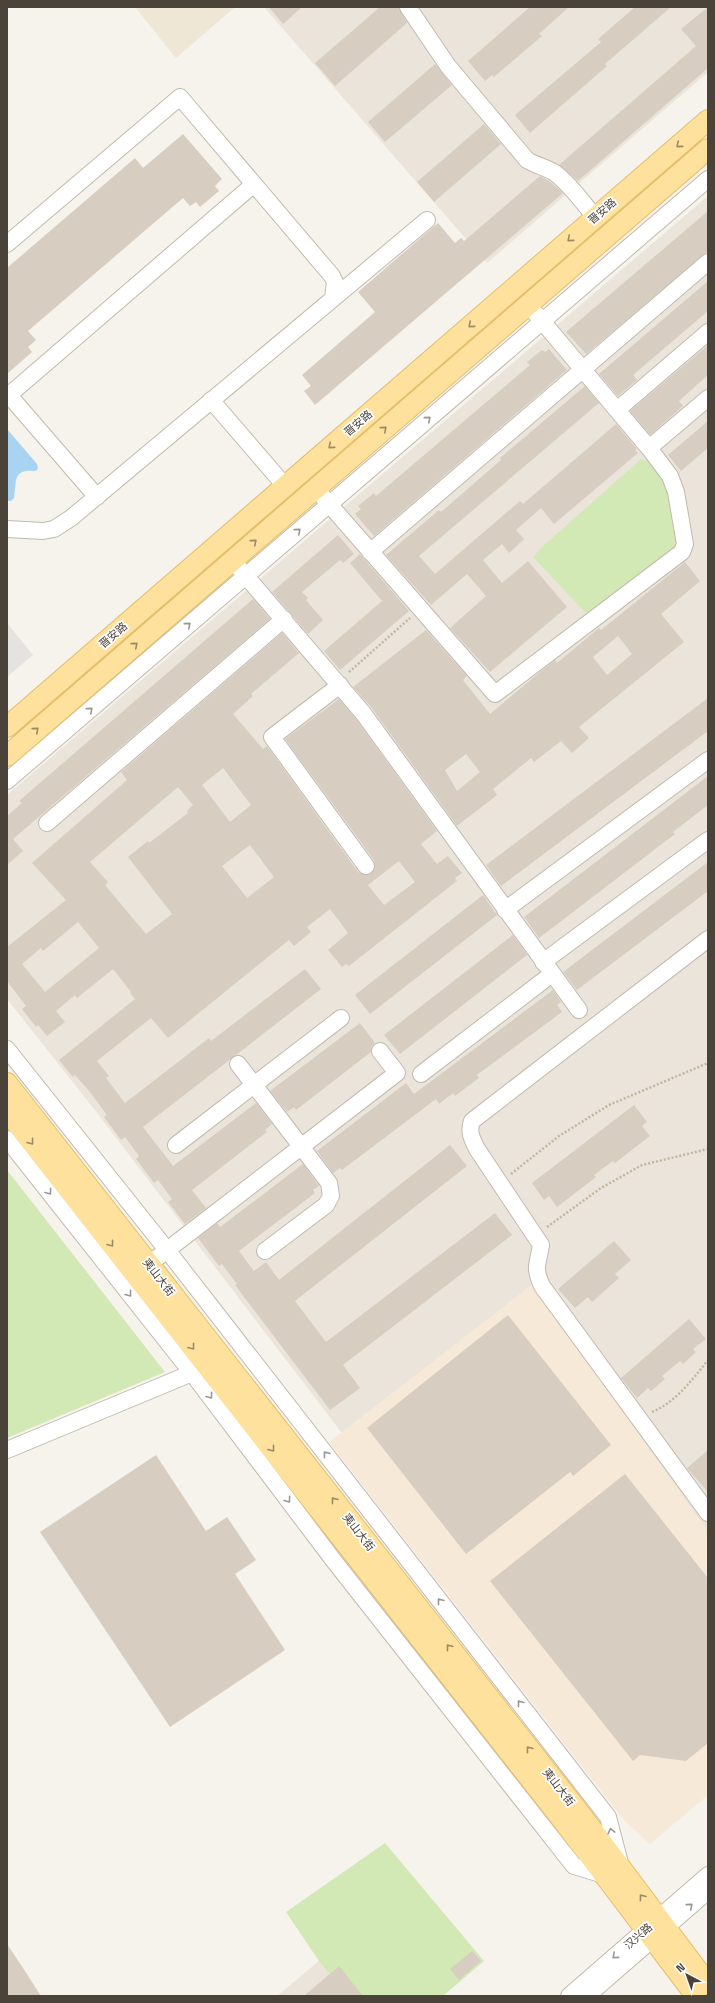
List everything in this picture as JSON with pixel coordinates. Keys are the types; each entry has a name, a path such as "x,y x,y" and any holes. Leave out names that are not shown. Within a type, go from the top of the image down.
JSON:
{"main road":[{"name":"晋安路","path":"7,727 708,120"},
{"name":"晋安路","path":"7,756 708,149"},
{"name":"夷山大街","path":"7,1083 149,1264 656,1928 708,1984"},
{"name":"夷山大街","path":"7,1111 613,1872"},
{"name":"夷山大街","path":"656,1928 696,1996"}],"street":[{"path":"408,7 457,78 527,160 554,172 595,217"},
{"path":"7,244 180,97 332,276 335,282 333,298"},
{"path":"7,781 708,179"},
{"path":"97,497 8,394 254,184"},
{"path":"7,529 54,529 71,518 426,220"},
{"path":"370,552 708,262"},
{"path":"315,489 495,694 682,552 685,544 676,492 670,476 649,448 528,305"},
{"path":"617,410 708,332"},
{"path":"649,448 708,398"},
{"path":"211,400 285,486"},
{"path":"233,560 340,685 362,713 579,1010"},
{"path":"47,823 284,619"},
{"path":"340,685 272,737 366,866"},
{"path":"505,910 708,760"},
{"path":"421,1074 548,968 708,840"},
{"path":"708,939 472,1121 470,1128 471,1138 541,1245 536,1265 537,1274 542,1286 708,1513"},
{"path":"176,1146 341,1018"},
{"path":"7,1050 167,1250 608,1817 613,1872 574,1866 334,1561 192,1373 7,1139"},
{"path":"149,1264 397,1073 380,1051"},
{"path":"238,1064 329,1183 331,1196 326,1205 265,1251"},
{"path":"7,1450 192,1373"},
{"name":"汉兴路","path":"587,1996 708,1875"},
{"name":"汉兴路","path":"569,1996 656,1928 708,1891"}],"path":[{"path":"349,672 421,610"},
{"path":"500,1182 559,1136 609,1105 708,1063"},
{"path":"535,1236 601,1188 642,1165 708,1149"},
{"path":"638,1418 656,1410 672,1400 708,1360"}],"shaded area":[{"path":"135,7 235,7 176,58"},
{"path":"264,7 708,7 708,72 487,263"},
{"path":"708,196 708,1532 532,1285 342,1433 91,1105 7,999 7,795"},
{"path":"7,623 33,655 7,677"},
{"path":"532,1285 708,1532 708,1795 650,1844 623,1819 329,1442"},
{"path":"319,1961 347,1996 277,1996"}],"green space":[{"path":"641,459 651,464 659,472 665,483 669,496 676,546 674,551 589,614 585,612 533,557 542,547"},
{"path":"7,1170 165,1372 7,1438"},
{"path":"385,1843 484,1961 443,1996 347,1996 319,1961 286,1912"}],"water":[{"path":"7,429 37,464 38,468 36,471 28,471 19,474 16,481 14,498 11,501 7,501"}],"building":[{"path":"269,7 302,7 283,24"},
{"path":"380,7 399,7 407,23 335,86 315,63"},
{"path":"530,7 569,7 539,34 542,36 494,77 492,75 485,81 468,61"},
{"path":"635,7 671,7 605,64 607,66 530,133 515,115 601,42 598,39"},
{"path":"708,7 708,68 578,181 559,165 696,46 681,29"},
{"path":"435,64 452,85 385,142 368,122"},
{"path":"484,124 501,144 434,202 417,182"},
{"path":"183,134 222,179 215,186 219,191 200,207 196,202 190,206 183,198 28,331 36,340 28,347 32,352 7,374 7,268 135,158 143,168"},
{"path":"540,176 549,181 563,193 315,405 304,391 311,386 302,375 375,312 358,292 438,223 455,243 461,238 464,241"},
{"path":"708,211 708,251 586,354 566,332"},
{"path":"708,281 708,311 633,375 637,380 618,396 599,374"},
{"path":"708,345 708,375 679,401 683,406 650,435 630,411"},
{"path":"549,349 567,370 374,536 355,514 361,509 358,506 374,493 376,496 530,365 527,362 542,350 545,352"},
{"path":"585,386 599,403 419,556 435,574 520,501 523,504 616,424 637,449 635,450 638,453 554,524 541,508 516,530 524,539 509,553 502,544 483,560 502,583 528,561 567,607 490,672 450,628 486,596 467,574 431,605 386,555 439,510 441,512 501,460 500,458"},
{"path":"708,421 708,448 681,471 668,455"},
{"path":"338,535 354,554 343,563 340,560 302,592 308,598 306,600 323,620 308,634 272,592"},
{"path":"360,554 409,611 340,670 324,651 382,601 350,563"},
{"path":"685,562 700,581 661,614 684,642 579,727 589,738 572,753 561,741 534,762 531,758 493,789 497,795 457,826 371,707 353,687 426,630 467,676 463,680 490,714 555,660 557,663 599,628 601,630","holes":["618,636 632,654 607,675 593,657","466,754 480,772 457,791 445,770"]},
{"path":"253,599 270,619 13,839 23,851 7,865 7,816 22,803 19,801"},
{"path":"282,633 299,653 251,694 253,696 233,714 263,749 267,746 358,872 367,875 375,869 374,860 285,739 339,699 356,719 437,831 421,844 437,864 448,856 462,873 455,878 457,881 349,966 346,964 342,967 328,950 348,933 330,909 307,927 311,932 294,946 289,940 168,1038 151,1018 97,1061 109,1076 106,1078 125,1103 209,1038 211,1041 305,969 321,989 143,1127 173,1166 256,1103 272,1124 265,1130 267,1132 192,1190 206,1208 185,1224 168,1202 172,1199 158,1180 154,1183 136,1159 139,1156 125,1137 121,1140 104,1117 107,1115 90,1092 75,1075 73,1077 59,1060 135,999 130,993 131,992 113,969 77,998 75,995 56,1011 65,1022 47,1036 38,1025 36,1027 22,1009 26,1006 7,981 7,947 66,900 32,863 127,780 121,772","holes":["223,768 251,805 230,822 202,785","178,787 193,805 187,811 188,813 128,857 172,914 146,934 105,885 108,882 90,862","250,845 274,877 247,898 222,866","399,861 415,882 384,905 368,885","78,922 99,948 45,992 22,964 41,948 43,951"]},
{"path":"708,698 708,731 501,886 486,865"},
{"path":"708,776 708,805 673,832 675,834 539,938 524,917"},
{"path":"708,862 708,891 577,990 563,972"},
{"path":"483,895 497,915 370,1014 355,995"},
{"path":"513,935 527,955 400,1054 384,1035"},
{"path":"553,990 561,1002 557,1005 562,1012 477,1075 479,1078 455,1096 453,1093 439,1104 436,1099 342,1170 340,1168 333,1173 317,1151 406,1083 414,1094"},
{"path":"360,1023 375,1043 371,1047 371,1052 296,1110 294,1107 287,1112 270,1091"},
{"path":"634,1105 647,1122 642,1126 650,1136 615,1163 613,1161 594,1175 596,1177 557,1207 549,1196 544,1200 532,1183"},
{"path":"450,1145 467,1166 295,1301 326,1342 495,1213 512,1235 343,1365 360,1388 330,1410 235,1285 237,1284 222,1264 219,1266 198,1238 217,1223 220,1227 303,1164 319,1186 313,1190 315,1193 239,1251 254,1271 266,1262 279,1280"},
{"path":"614,1241 631,1260 615,1274 619,1278 592,1302 588,1297 575,1308 558,1289"},
{"path":"508,1315 611,1445 573,1476 570,1472 466,1554 367,1428"},
{"path":"689,1319 706,1339 693,1349 696,1352 683,1364 680,1361 662,1376 665,1379 651,1391 648,1388 637,1398 621,1378"},
{"path":"708,1450 708,1492 687,1468"},
{"path":"156,1455 206,1531 227,1517 256,1560 235,1574 285,1650 170,1727 40,1532"},
{"path":"625,1474 708,1578 708,1743 686,1761 640,1755 633,1761 490,1581"},
{"path":"7,1944 23,1968 41,1996 7,1996"},
{"path":"472,1951 481,1961 459,1980 450,1969"},
{"path":"339,1966 363,1996 304,1996"}]}
